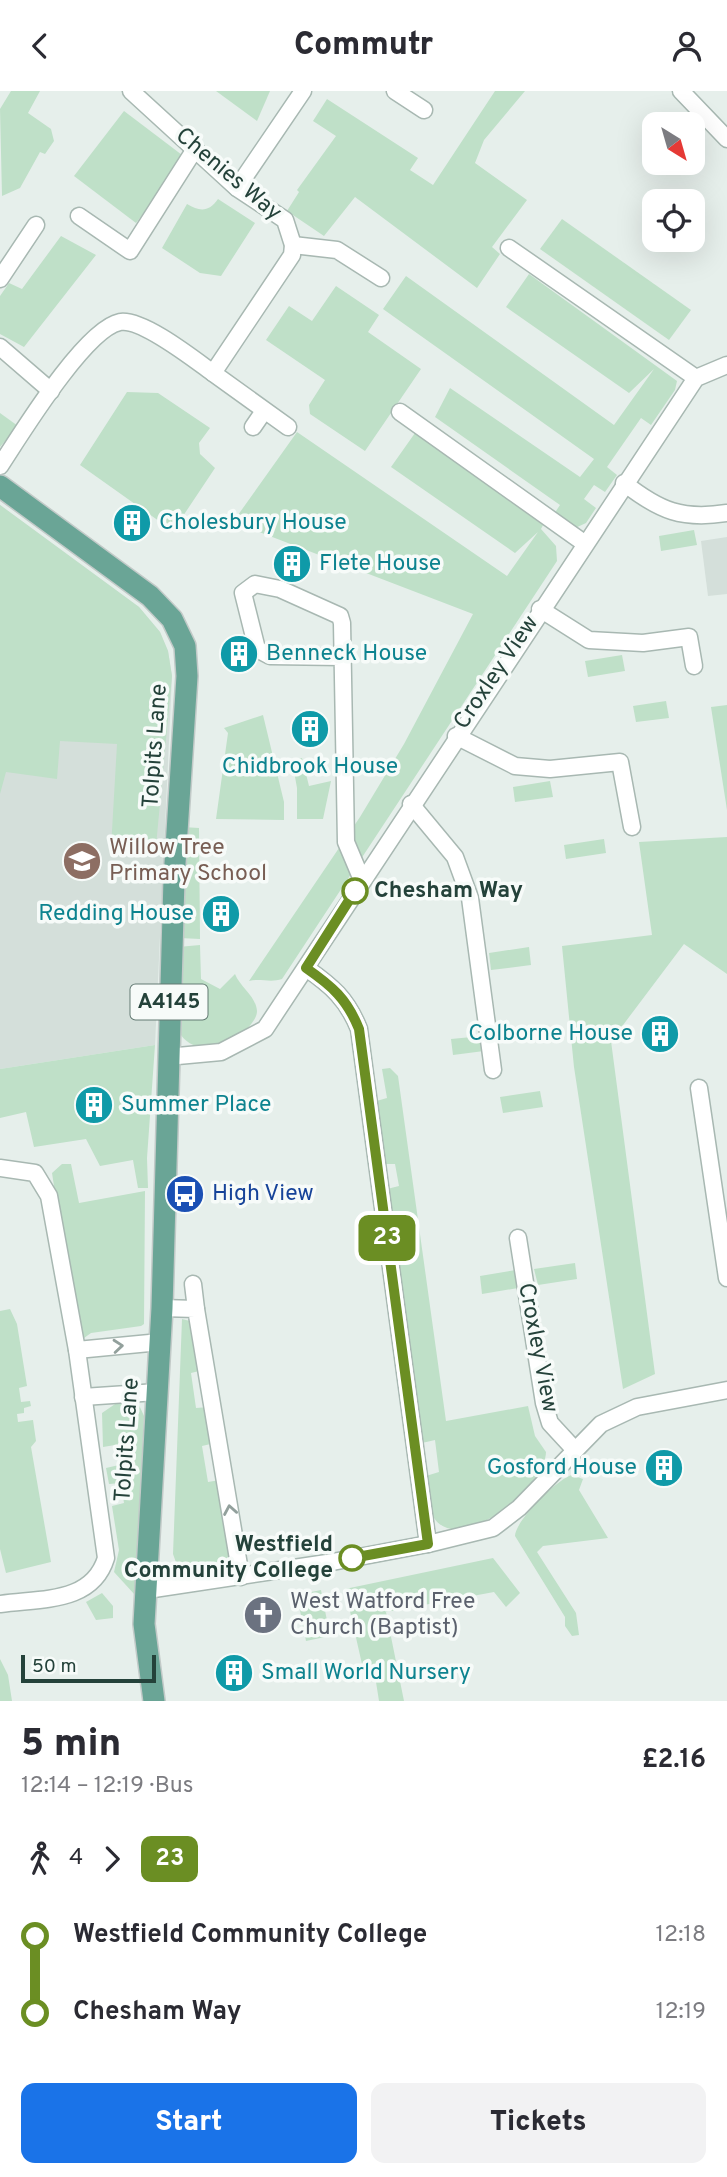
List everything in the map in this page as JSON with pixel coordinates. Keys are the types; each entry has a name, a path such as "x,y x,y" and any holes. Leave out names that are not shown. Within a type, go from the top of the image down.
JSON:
{"main road":[{"name":"Tolpits Lane","path":"0,486 150,596 172,619 185,646 187,676 174,866 167,1058 162,1308 144,1624 154,1701"}],"street":[{"name":"Chenies Way","path":"131,91 237,188 285,221 293,244 292,255 213,373"},
{"path":"237,188 303,91"},
{"path":"396,91 424,110"},
{"path":"681,91 727,139"},
{"path":"79,216 130,251 195,149"},
{"path":"0,279 36,225"},
{"path":"293,244 337,250 381,278"},
{"path":"509,248 696,378 727,365"},
{"path":"0,466 51,391 88,345 104,330 121,322 136,324 213,373 288,427"},
{"path":"0,348 51,391"},
{"name":"Croxley View","path":"167,1058 221,1052 265,1029 540,609 696,378"},
{"path":"253,427 264,411"},
{"path":"400,412 584,543"},
{"path":"624,484 648,501 675,514 696,517 727,513"},
{"path":"341,657 270,656 257,649 243,593 255,584 280,589 340,616 346,842 362,880"},
{"path":"540,609 589,640 643,643 689,637 694,666"},
{"path":"456,736 515,766 550,769 620,762 632,827"},
{"path":"411,804 455,857 470,898 493,1070"},
{"path":"306,968 333,986 349,1004 359,1029 428,1544"},
{"path":"699,1088 727,1278"},
{"name":"Tolpits Lane","path":"0,1168 35,1173 49,1196 77,1350 106,1558 97,1579 78,1594 0,1604"},
{"name":"Croxley View","path":"518,1238 544,1403 550,1423 574,1449"},
{"path":"193,1284 240,1577"},
{"path":"162,1308 196,1309"},
{"path":"77,1350 160,1342"},
{"path":"147,1590 240,1577 428,1544 493,1528 519,1508 601,1424 637,1408 727,1390"},
{"path":"83,1397 157,1392"}],"shaded area":[{"name":"Willow Tree Primary School","path":"0,505 139,607 160,632 168,651 172,676 155,1045 0,1069"},
{"path":"727,537 727,594 708,596 701,541"}],"green space":[{"path":"11,91 40,91 28,113 51,129 54,141 45,154 40,152 20,188 2,196 0,109"},
{"path":"216,91 270,91 257,121"},
{"path":"495,91 525,91 484,140 475,163 527,200 492,247 500,254 477,288 355,197 324,236 287,211 299,192 297,190 336,136 313,121 327,99 418,158 410,170 433,185"},
{"path":"124,111 186,158 136,223 74,176"},
{"path":"218,199 255,223 221,276 200,273 162,248 187,204 204,209"},
{"path":"562,219 691,310 669,340 540,249"},
{"path":"61,236 96,255 24,347 0,334 0,296 9,283 22,289"},
{"path":"529,274 677,381 675,390 651,425 641,418 607,467 617,475 605,492 594,485 584,499 596,508 586,523 573,529 552,517 560,505 435,417 450,388 580,477 594,459 383,309 406,276 614,425 654,369 629,393 506,307"},
{"path":"336,286 379,315 368,332 421,369 365,451 310,414 309,405 325,380 266,340 289,306 312,321"},
{"path":"127,392 158,393 210,428 199,443 200,454 215,468 173,531 80,465"},
{"path":"0,413 18,426 0,447"},
{"path":"297,432 507,576 538,532 515,553 391,467 415,433 543,525 541,529 556,546 557,561 282,979 249,981 360,817 404,744 473,614 233,522"},
{"path":"0,505 139,607 160,632 168,651 172,676 156,846 111,848 117,744 60,741 57,779 6,772 0,794"},
{"path":"694,530 697,545 661,551 659,536"},
{"path":"622,655 625,671 588,677 585,661"},
{"path":"666,701 669,718 636,722 633,706"},
{"path":"727,705 727,810 711,707"},
{"path":"263,715 284,802 284,820 216,819 228,733 224,728"},
{"path":"302,758 309,786 331,781 323,819 297,819 297,788 292,760"},
{"path":"550,781 553,797 515,802 513,787"},
{"path":"183,827 199,828 200,939 180,938"},
{"path":"727,837 727,974 684,944 611,1041 655,1374 623,1389 574,1067 562,946 652,935 639,842"},
{"path":"604,839 606,853 566,859 564,845"},
{"path":"200,945 201,979 220,989 235,974 254,1001 257,1011 254,1019 237,1037 211,1047 198,1046 187,1041 178,1030 178,947"},
{"path":"529,947 531,965 491,970 489,953"},
{"path":"482,1036 484,1051 453,1055 451,1039"},
{"path":"155,1045 147,1158 148,1188 138,1188 133,1160 100,1166 86,1139 34,1147 26,1112 0,1118 0,1069"},
{"path":"390,1068 398,1076 446,1421 528,1406 535,1436 546,1452 542,1466 532,1482 517,1498 481,1523 462,1529 446,1528 434,1518 429,1503 426,1476 439,1472 435,1440 422,1443 387,1189 399,1186 395,1164 382,1164 373,1102 387,1098 382,1069"},
{"path":"540,1091 543,1107 503,1113 500,1097"},
{"path":"62,1164 71,1164 79,1203 145,1191 144,1324 141,1326 91,1333 84,1338 76,1331 52,1173"},
{"path":"575,1263 577,1279 538,1285 534,1269"},
{"path":"516,1270 518,1288 482,1294 480,1276"},
{"path":"10,1309 17,1324 27,1386 19,1388 21,1402 30,1401 31,1406 24,1408 24,1413 17,1414 18,1422 33,1420 36,1441 31,1447 51,1562 6,1573 0,1549 0,1311"},
{"path":"182,1319 190,1321 203,1370 191,1373 196,1408 209,1407 215,1443 202,1446 208,1482 220,1480 232,1548 226,1561 178,1568 173,1554"},
{"path":"121,1400 139,1405 144,1416 135,1595 114,1572 119,1550 112,1506 124,1503 121,1483 109,1484 106,1468 119,1465 115,1445 103,1447 102,1413"},
{"path":"572,1475 583,1479 579,1490 608,1538 543,1546 537,1552 576,1613 579,1635 572,1636 565,1626 565,1617 515,1536 522,1521 538,1501"},
{"path":"493,1558 520,1593 506,1607 494,1592 386,1612 404,1701 379,1701 376,1682 364,1673 345,1589"},
{"path":"321,1590 330,1636 306,1641 297,1595"},
{"path":"102,1593 113,1606 113,1618 96,1620 86,1602"},
{"path":"0,1659 8,1675 12,1701 0,1701"}],"bus line":[{"name":"23","path":"352,1558 428,1544 359,1029 349,1004 333,986 306,968 355,891"}],"place":[{"name":"Cholesbury House","path":"132,523"},
{"name":"Flete House","path":"292,564"},
{"name":"Benneck House","path":"239,654"},
{"name":"Chidbrook House","path":"310,729"},
{"name":"Willow Tree Primary School","path":"82,861"},
{"name":"Chesham Way","path":"355,891"},
{"name":"Redding House","path":"221,914"},
{"name":"Colborne House","path":"660,1034"},
{"name":"Summer Place","path":"94,1105"},
{"name":"High View","path":"185,1194"},
{"name":"Gosford House","path":"664,1468"},
{"name":"Westfield Community College","path":"352,1558"},
{"name":"West Watford Free Church (Baptist)","path":"263,1615"},
{"name":"Small World Nursery","path":"234,1673"}]}
